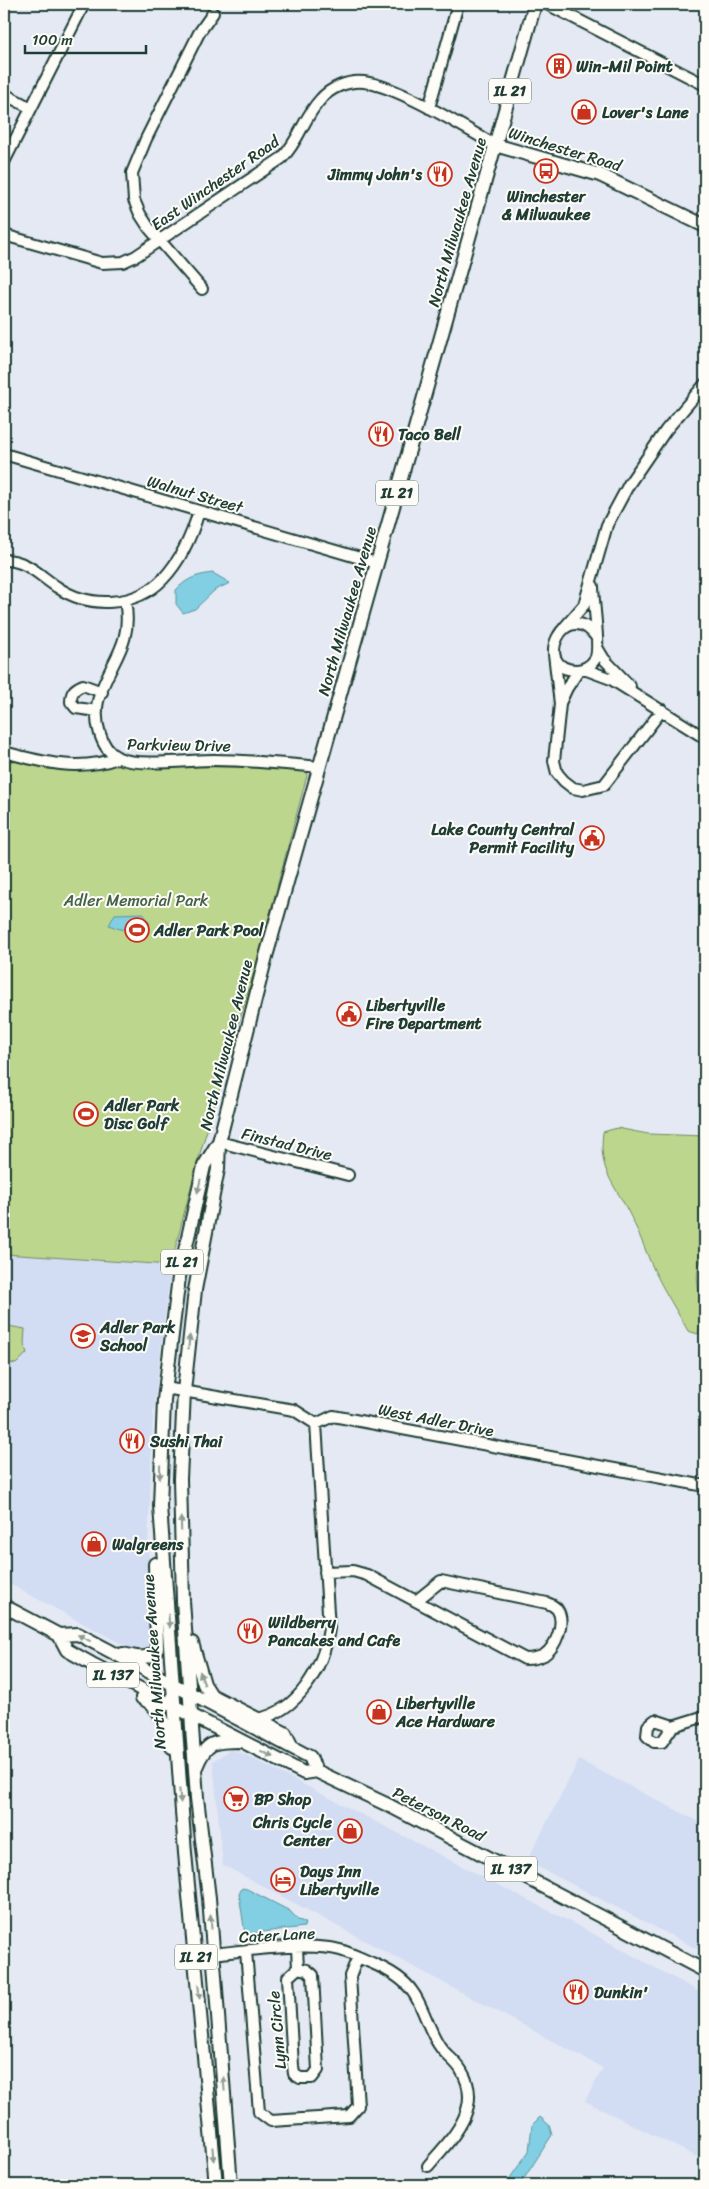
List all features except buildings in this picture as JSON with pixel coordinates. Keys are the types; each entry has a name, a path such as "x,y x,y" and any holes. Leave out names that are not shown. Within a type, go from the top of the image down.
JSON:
{"main road":[{"name":"North Milwaukee Avenue","path":"231,2185 214,1954 197,1798 186,1639 180,1480 184,1391 195,1290 218,1168 219,1142 265,960 535,4"},
{"name":"Winchester Road","path":"495,145 600,175 705,226"},
{"name":"North Milwaukee Avenue","path":"216,2185 178,1762 174,1686 161,1538 161,1457 165,1388 185,1246 204,1166 219,1142"},
{"path":"106,1649 142,1658 153,1655 157,1648 155,1558 161,1538"},
{"name":"IL 137","path":"4,1606 59,1635 78,1634 191,1695"},
{"name":"Peterson Road","path":"59,1635 67,1650 174,1707 304,1773 316,1771 390,1806 705,1971"},
{"path":"186,1639 192,1643 204,1684 211,1695 282,1732 292,1747"},
{"path":"92,1664 96,1674 156,1707 162,1716 178,1762"},
{"name":"Peterson Road","path":"191,1695 310,1757 316,1771"},
{"path":"196,1769 201,1755 210,1745 218,1741 242,1741"}],"street":[{"path":"4,162 84,4"},
{"path":"429,108 458,4"},
{"path":"547,4 705,85"},
{"path":"202,289 161,240 148,228 134,200 132,173 146,139 199,33 213,13"},
{"name":"East Winchester Road","path":"4,235 102,263 113,264 123,262 161,240 282,158 291,149 318,101 337,87 351,82 363,82 387,89 429,108 495,145"},
{"path":"4,94 31,108"},
{"path":"662,710 604,784 583,790 574,788 564,781 557,772 554,761 560,704 554,639 584,605 607,525 628,484 666,430 705,384"},
{"name":"Walnut Street","path":"4,454 377,563"},
{"path":"4,560 15,561 39,572 57,587 80,598 93,601 125,601 145,592 163,579 185,546 199,511"},
{"path":"560,704 567,688 582,669 596,659 598,649 592,578"},
{"name":"Parkview Drive","path":"125,601 128,617 126,634 120,655 102,692 96,719 102,740 118,758 144,762 257,761 320,767"},
{"path":"564,628 579,625 586,627 597,638"},
{"path":"598,649 608,664 648,701"},
{"path":"554,654 563,666 582,669 611,679 705,738"},
{"path":"97,711 76,708 71,702 71,695 75,689 83,686 102,692"},
{"path":"4,752 38,762 56,764 86,764 118,758"},
{"name":"Finstad Drive","path":"219,1142 348,1175"},
{"path":"165,1388 294,1410 316,1424 329,1628 327,1642 302,1692 282,1710 269,1717 257,1719"},
{"name":"West Adler Drive","path":"316,1424 333,1416 705,1486"},
{"path":"326,1572 353,1571 367,1575 525,1659 535,1659 545,1654 552,1647 560,1630 560,1619 557,1609 547,1603 441,1581 416,1601"},
{"path":"282,1710 280,1721 282,1732"},
{"path":"673,1726 705,1716"},
{"name":"Cater Lane","path":"196,1956 319,1946 341,1950 382,1968 400,1979 413,1991 429,2029 440,2048 451,2057 462,2072 469,2098 467,2114 460,2128 428,2166"},
{"name":"Lynn Circle","path":"297,1948 298,1968 288,1978 293,2066 294,2074 300,2078 312,2078 318,2070 313,1975 307,1970 298,1968"},
{"path":"246,1951 259,2112 271,2121 349,2116 358,2106 350,1976 358,1957"}],"shaded area":[{"path":"4,1254 171,1265 153,1415 148,1544 154,1638 149,1648 135,1651 4,1581"},
{"path":"230,1750 244,1754 586,1930 705,1995 705,2161 585,2101 603,2068 223,1865 213,1761"},
{"path":"579,1760 705,1825 705,1953 527,1861"}],"green space":[{"name":"Adler Memorial Park","path":"4,754 34,765 107,763 146,766 309,768 255,969 196,1167 171,1265 4,1254"},
{"path":"617,1128 648,1134 705,1136 705,1251 697,1275 702,1314 698,1334 688,1331 666,1293 634,1223 605,1168 602,1146 603,1132"},
{"path":"8,1326 25,1329 24,1344 27,1353 16,1364 4,1362 4,1334 6,1334"}],"water":[{"path":"213,573 230,583 215,590 195,609 183,613 176,604 176,590 193,578"},
{"name":"Adler Park Pool","path":"143,913 150,924 124,930 109,925 115,914"},
{"path":"242,1888 290,1911 298,1920 305,1922 304,1927 245,1934 239,1894"},
{"path":"540,2117 549,2125 552,2135 520,2185 505,2185 529,2151 532,2125"}],"place":[{"name":"Win-Mil Point","path":"559,66"},
{"name":"Lover's Lane","path":"584,112"},
{"name":"Winchester & Milwaukee","path":"546,171"},
{"name":"Jimmy John's","path":"440,174"},
{"name":"Taco Bell","path":"381,434"},
{"name":"Lake County Central Permit Facility","path":"592,838"},
{"name":"Adler Park Pool","path":"137,930"},
{"name":"Libertyville Fire Department","path":"349,1014"},
{"name":"Adler Park Disc Golf","path":"86,1114"},
{"name":"Adler Park School","path":"83,1336"},
{"name":"Sushi Thai","path":"132,1441"},
{"name":"Walgreens","path":"94,1544"},
{"name":"Wildberry Pancakes and Cafe","path":"250,1631"},
{"name":"Libertyville Ace Hardware","path":"379,1712"},
{"name":"BP Shop","path":"236,1799"},
{"name":"Chris Cycle Center","path":"350,1831"},
{"name":"Days Inn Libertyville","path":"283,1880"},
{"name":"Dunkin'","path":"576,1992"}]}
